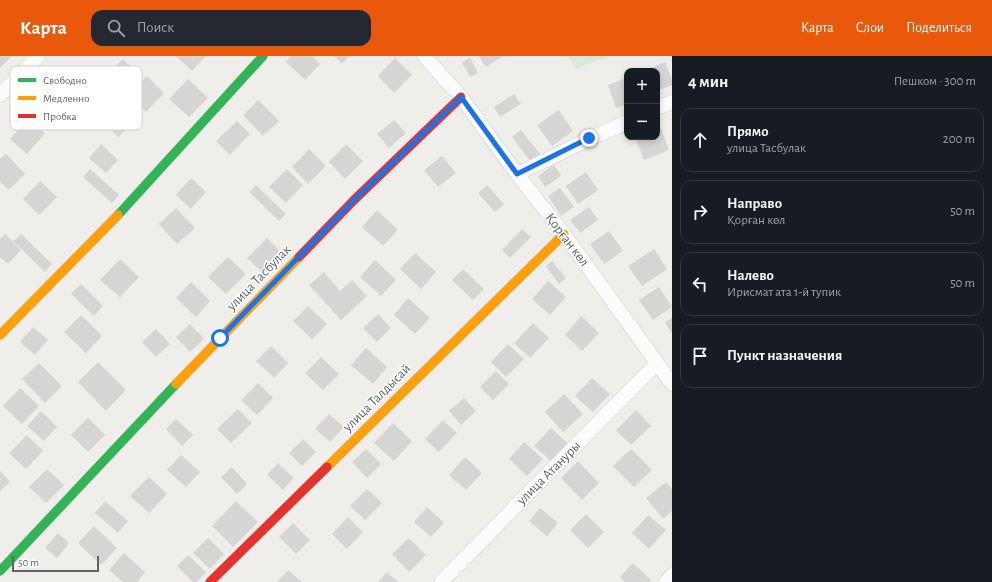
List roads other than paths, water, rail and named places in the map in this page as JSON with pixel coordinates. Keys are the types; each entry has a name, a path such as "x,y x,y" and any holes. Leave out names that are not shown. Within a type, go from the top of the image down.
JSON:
{"street":[{"path":"28,66 38,56"},
{"path":"0,335 110,224 263,56"},
{"name":"Қорған көл","path":"424,56 461,97 517,174 564,234 672,384"},
{"path":"0,95 10,85"},
{"name":"улица Тасбулак","path":"0,571 220,338 354,200 461,97"},
{"path":"660,107 672,102"},
{"path":"517,174 589,138 624,123"},
{"name":"улица Талдысай","path":"210,582 564,234"},
{"name":"улица Атануры","path":"441,582 657,363"},
{"path":"666,582 672,575"}]}
